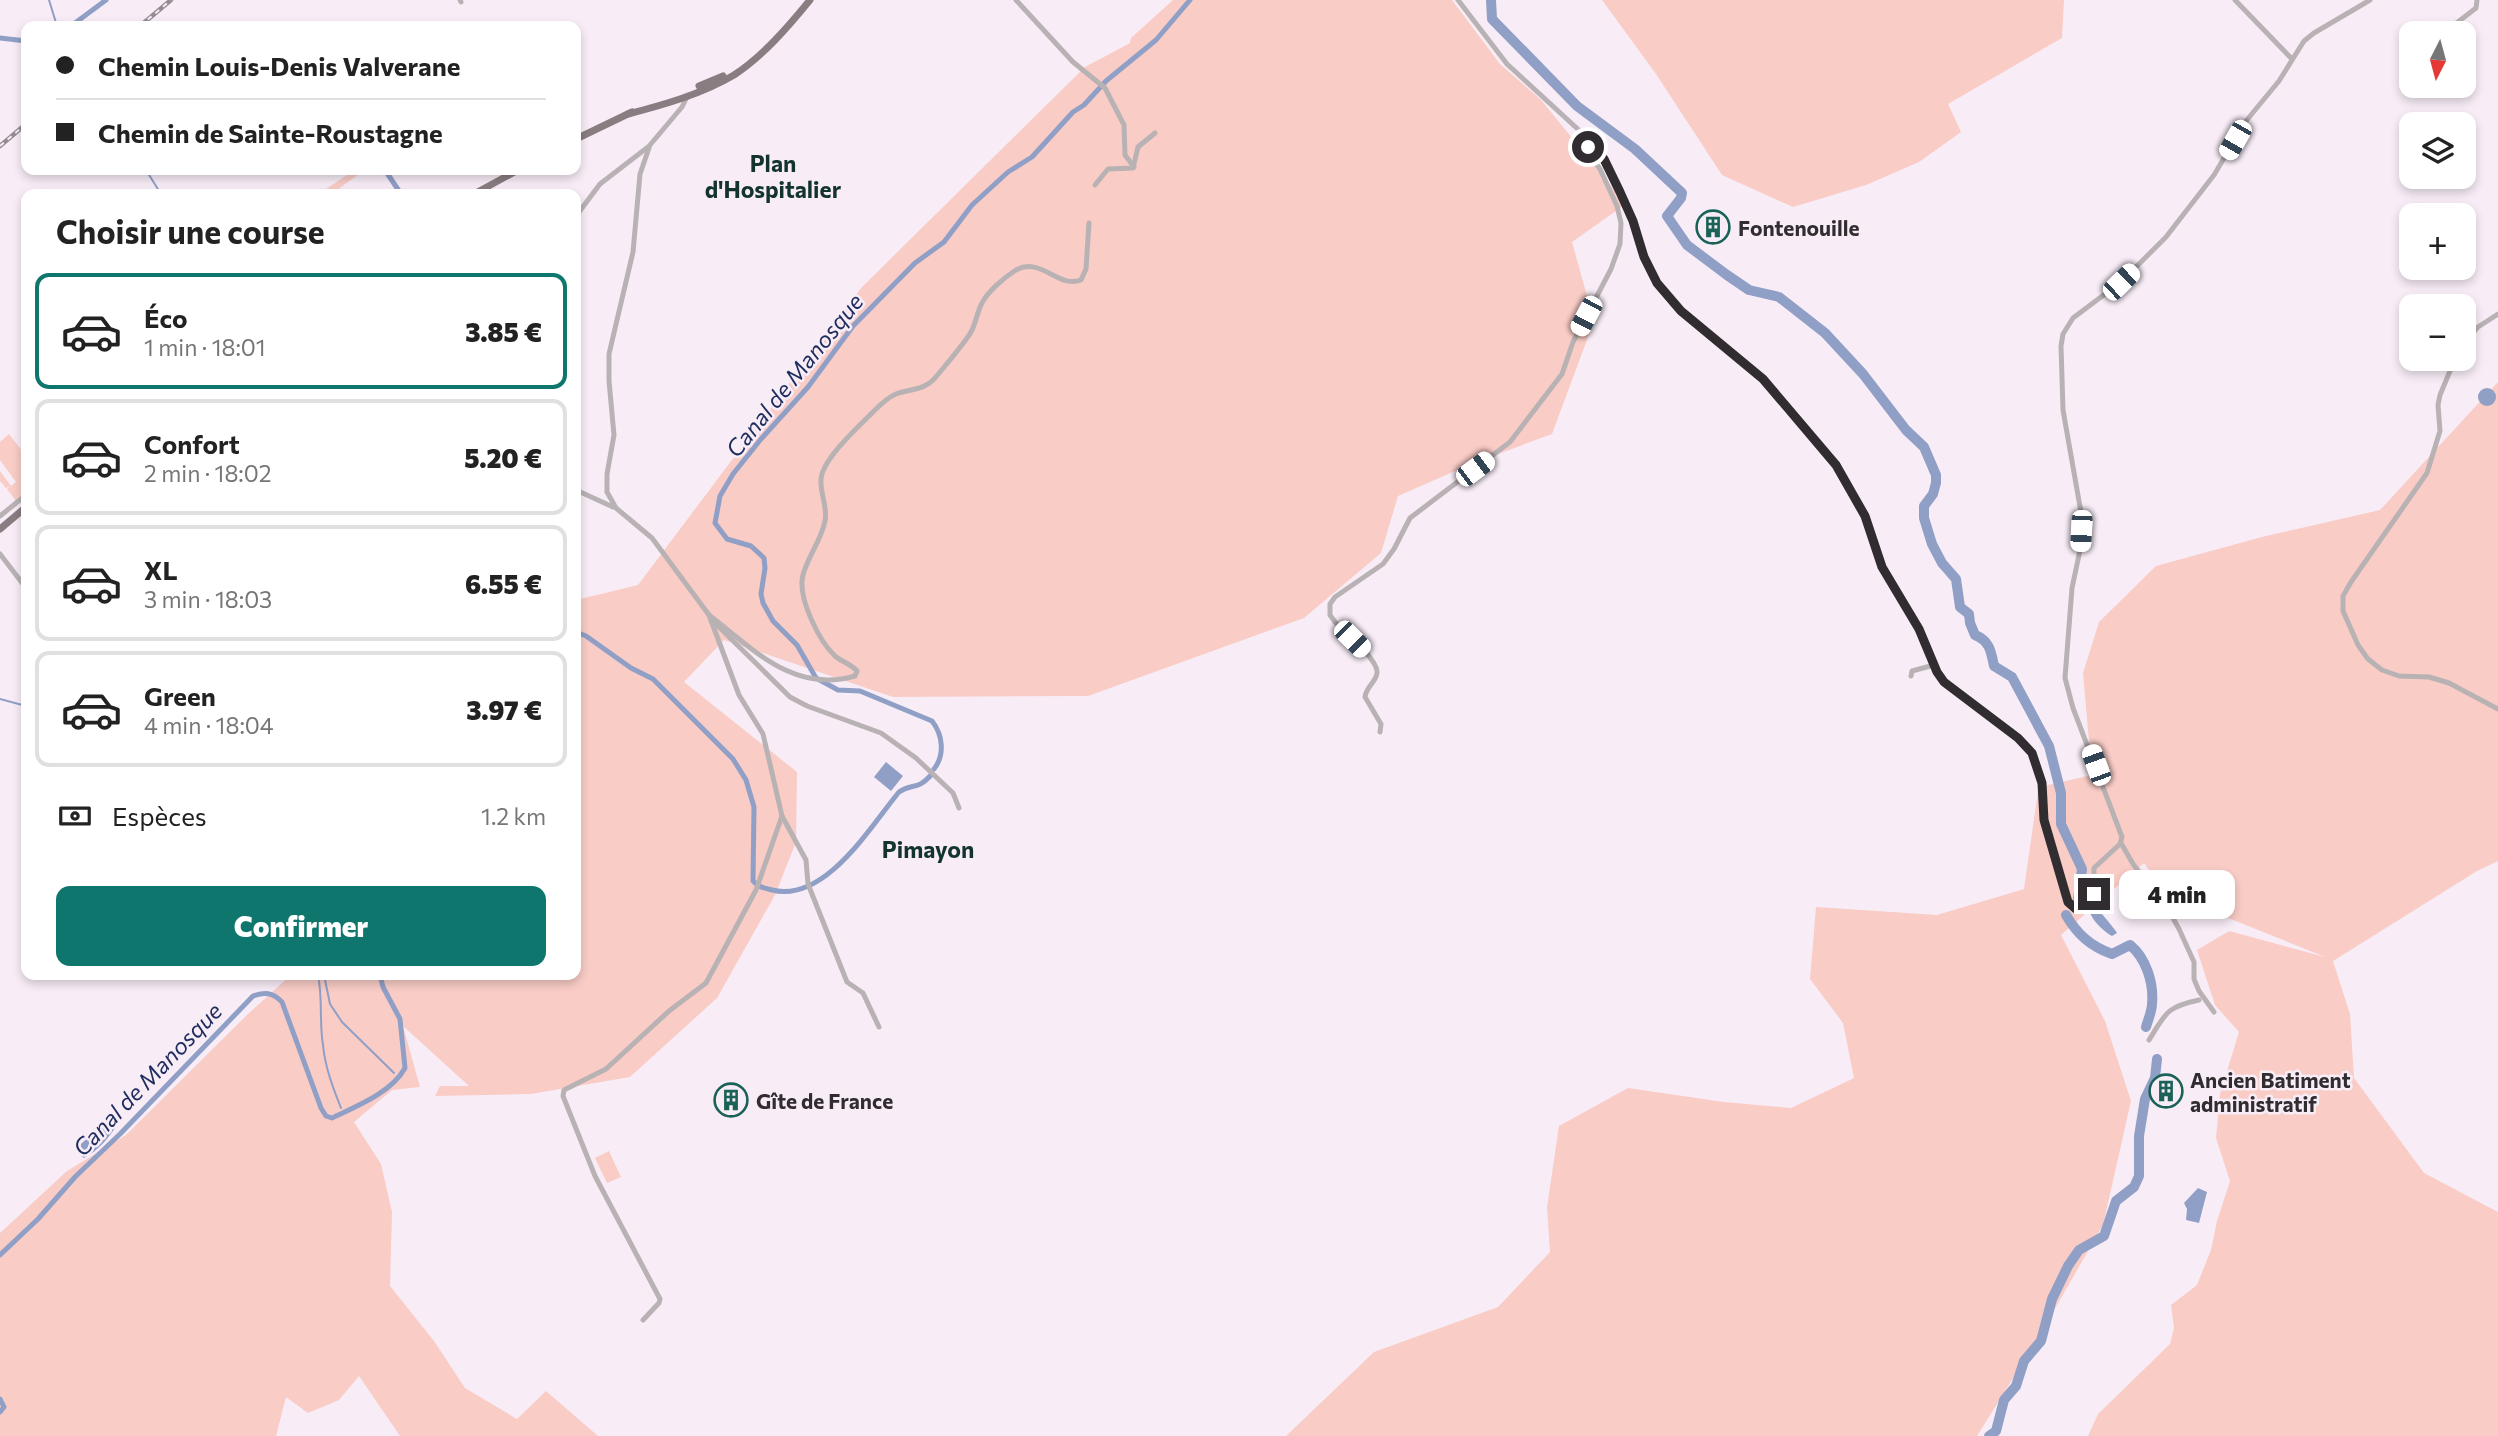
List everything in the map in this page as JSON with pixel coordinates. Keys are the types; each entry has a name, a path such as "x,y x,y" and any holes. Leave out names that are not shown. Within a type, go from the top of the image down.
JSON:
{"main road":[{"path":"628,114 687,96 733,75 761,53 810,0"},
{"path":"581,137 628,114 716,79 761,53"},
{"path":"483,189 509,175"},
{"path":"0,530 21,511"}],"street":[{"path":"1017,0 1073,62 1103,86 1124,125 1125,155 1134,167"},
{"path":"1458,0 1507,64 1589,138 1604,159 1633,221 1644,257 1657,283 1681,311 1763,379 1836,465 1865,516 1882,567 1919,629 1944,682 2018,738 2032,753 2042,783 2044,820 2068,900 2076,909 2084,907 2093,897 2095,867 2121,843"},
{"path":"2235,0 2291,58"},
{"path":"2214,1012 2199,991 2194,979 2193,962 2171,914 2133,864 2121,843 2121,829 2073,708 2065,678 2072,588 2079,555 2082,517 2063,410 2062,340 2065,329 2073,318 2121,282 2166,237 2214,175 2246,121 2275,86 2291,58 2310,36 2370,0"},
{"path":"2459,21 2475,9 2477,0"},
{"path":"581,209 600,184 650,145 682,107 689,93 711,84 716,79"},
{"path":"1134,167 1138,147 1155,133"},
{"path":"1380,732 1381,724 1365,697 1367,688 1377,675 1377,668 1369,656 1335,622 1330,604 1335,597 1383,564 1410,518 1510,442 1562,374 1573,342 1611,269 1620,244 1620,217 1600,169 1590,155 1589,138"},
{"path":"616,508 607,492 607,474 614,435 609,354 633,251 640,174 650,145"},
{"path":"1095,185 1108,169 1134,167"},
{"path":"709,615 762,657 801,677 815,680 853,677 857,671 855,667 836,657 829,648 808,611 802,594 803,575 825,521 821,484 823,470 837,450 881,404 895,395 923,387 934,380 970,333 985,298 1013,272 1024,267 1033,267 1069,282 1080,280 1086,269 1089,223"},
{"path":"2476,329 2498,314"},
{"path":"2450,371 2440,395 2440,431 2427,473 2361,565 2344,594 2343,608 2360,649 2375,665 2399,676 2435,678 2498,709"},
{"path":"581,492 616,508 652,538 709,615 785,693 807,706 887,737 936,775 953,793 959,808"},
{"path":"0,516 21,499"},
{"path":"0,554 21,581"},
{"path":"709,615 739,695 763,734 782,816 804,856 809,886 847,982 863,993 878,1025"},
{"path":"1911,676 1912,671 1934,665"},
{"path":"643,1320 659,1304 660,1299 595,1176 564,1090 606,1069 680,1001 706,983 757,887 782,816"},
{"path":"2149,1040 2170,1010 2199,1000"}],"shaded area":[{"path":"1173,0 1452,0 1500,64 1541,100 1626,204 1572,242 1594,321 1552,434 1471,464 1398,496 1381,553 1304,618 1088,696 893,697 724,640 684,682 797,772 796,842 775,895 717,998 630,1077 531,1094 435,1096 440,1086 469,1086 403,1026 420,1087 392,1090 354,1122 381,1164 392,1212 390,1286 434,1341 465,1388 517,1419 546,1391 598,1436 400,1436 359,1376 339,1400 308,1413 286,1397 276,1436 0,1436 0,1233 67,1171 126,1135 285,980 581,980 581,599 638,585 861,288 1085,67 1130,43 1131,38"},
{"path":"1602,0 2064,0 2062,38 1948,104 1961,132 1919,162 1866,185 1793,207 1722,175 1656,74"},
{"path":"347,175 358,175 338,189 326,189"},
{"path":"2498,382 2498,861 2477,871 2333,961 2350,1014 2354,1078 2424,1173 2498,1212 2498,1436 2088,1436 2098,1414 2170,1344 2174,1328 2171,1305 2197,1285 2211,1250 2230,1181 2216,1138 2220,1094 2239,1032 2215,1005 2197,950 2229,931 2325,957 2166,893 2144,863 2061,935 2105,1021 2131,1101 2103,1225 2038,1338 1977,1436 1286,1436 1374,1352 1498,1307 1550,1252 1547,1207 1559,1126 1628,1088 1724,1102 1791,1108 1854,1078 1843,1023 1810,979 1816,907 1937,915 2024,889 2039,784 2044,786 2092,775 2083,673 2099,622 2156,566 2262,537 2380,510"},
{"path":"9,434 21,450 21,497 16,501 7,489 10,486 6,488 0,481 0,471 11,486 16,482 0,460 0,442"},
{"path":"609,1151 621,1177 607,1183 595,1158"}],"water":[{"path":"2483,388 2491,388 2496,397 2494,404 2483,406 2478,401 2478,393"},
{"path":"886,762 903,776 891,791 874,777"},
{"path":"2092,910 2100,911 2117,933 2112,936 2102,929 2091,916"},
{"path":"112,1115 118,1123 104,1143 84,1158 81,1156 81,1144"},
{"path":"2198,1188 2207,1192 2199,1223 2186,1220 2187,1209 2184,1203"}],"waterway":[{"path":"49,0 55,21"},
{"path":"78,21 106,0"},
{"name":"Canal de Manosque","path":"934,769 940,758 941,745 939,732 932,721 860,691 838,690 816,678 797,645 773,621 763,603 761,594 764,558 751,546 727,539 715,523 720,496 733,474 808,387 853,326 915,263 944,242 972,205 1008,172 1032,157 1073,112 1156,40 1190,0"},
{"path":"1491,0 1492,19 1577,106 1635,149 1682,193 1667,216 1687,245 1749,290 1779,297 1825,333 1863,374 1906,430 1924,447 1936,475 1933,494 1924,506 1924,518 1932,544 1942,563 1956,579 1960,607 1969,614 1975,635 1987,644 1994,666 2012,677 2049,746 2061,793 2061,824 2082,869 2078,899"},
{"path":"0,38 21,40"},
{"path":"149,175 158,189"},
{"path":"388,175 398,189"},
{"name":"Canal de Manosque","path":"581,634 631,668 653,679 733,759 746,780 754,807 753,881 761,887 791,891 810,885 828,874 860,842 899,792 922,783 932,774"},
{"path":"0,699 21,705"},
{"path":"2066,915 2080,934 2097,947 2112,954 2130,945 2136,950 2148,972 2152,988 2152,1007 2146,1027"},
{"path":"319,980 324,1053 341,1108"},
{"path":"325,980 330,1004 342,1022 394,1073"},
{"name":"Canal de Manosque","path":"0,1255 253,996 268,994 282,1002 326,1116 332,1118 382,1092 405,1068 400,1019 381,980"},
{"path":"1989,1436 1996,1431 2004,1400 2016,1386 2024,1361 2041,1341 2052,1299 2068,1266 2079,1250 2104,1236 2116,1201 2134,1187 2139,1176 2139,1136 2145,1099 2155,1078 2157,1059"},
{"name":"Canal de Manosque","path":"0,1399 4,1407 0,1412"}],"railway":[{"path":"146,21 171,0"},
{"path":"0,146 21,128"}],"place":[{"name":"Fontenouille","path":"1713,227"},
{"name":"Ancien Batiment administratif","path":"2166,1091"},
{"name":"Gîte de France","path":"731,1100"}],"district":[{"name":"Plan d'Hospitalier","path":"773,176"},
{"name":"Pimayon","path":"928,849"}],"route":[{"path":"1588,147 1589,138 1604,159 1620,192 1633,221 1644,257 1657,283 1681,311 1763,379 1836,465 1865,516 1882,567 1919,629 1944,682 2018,738 2032,753 2042,783 2044,820 2068,902 2076,909 2081,908 2092,900 2094,894"}]}
